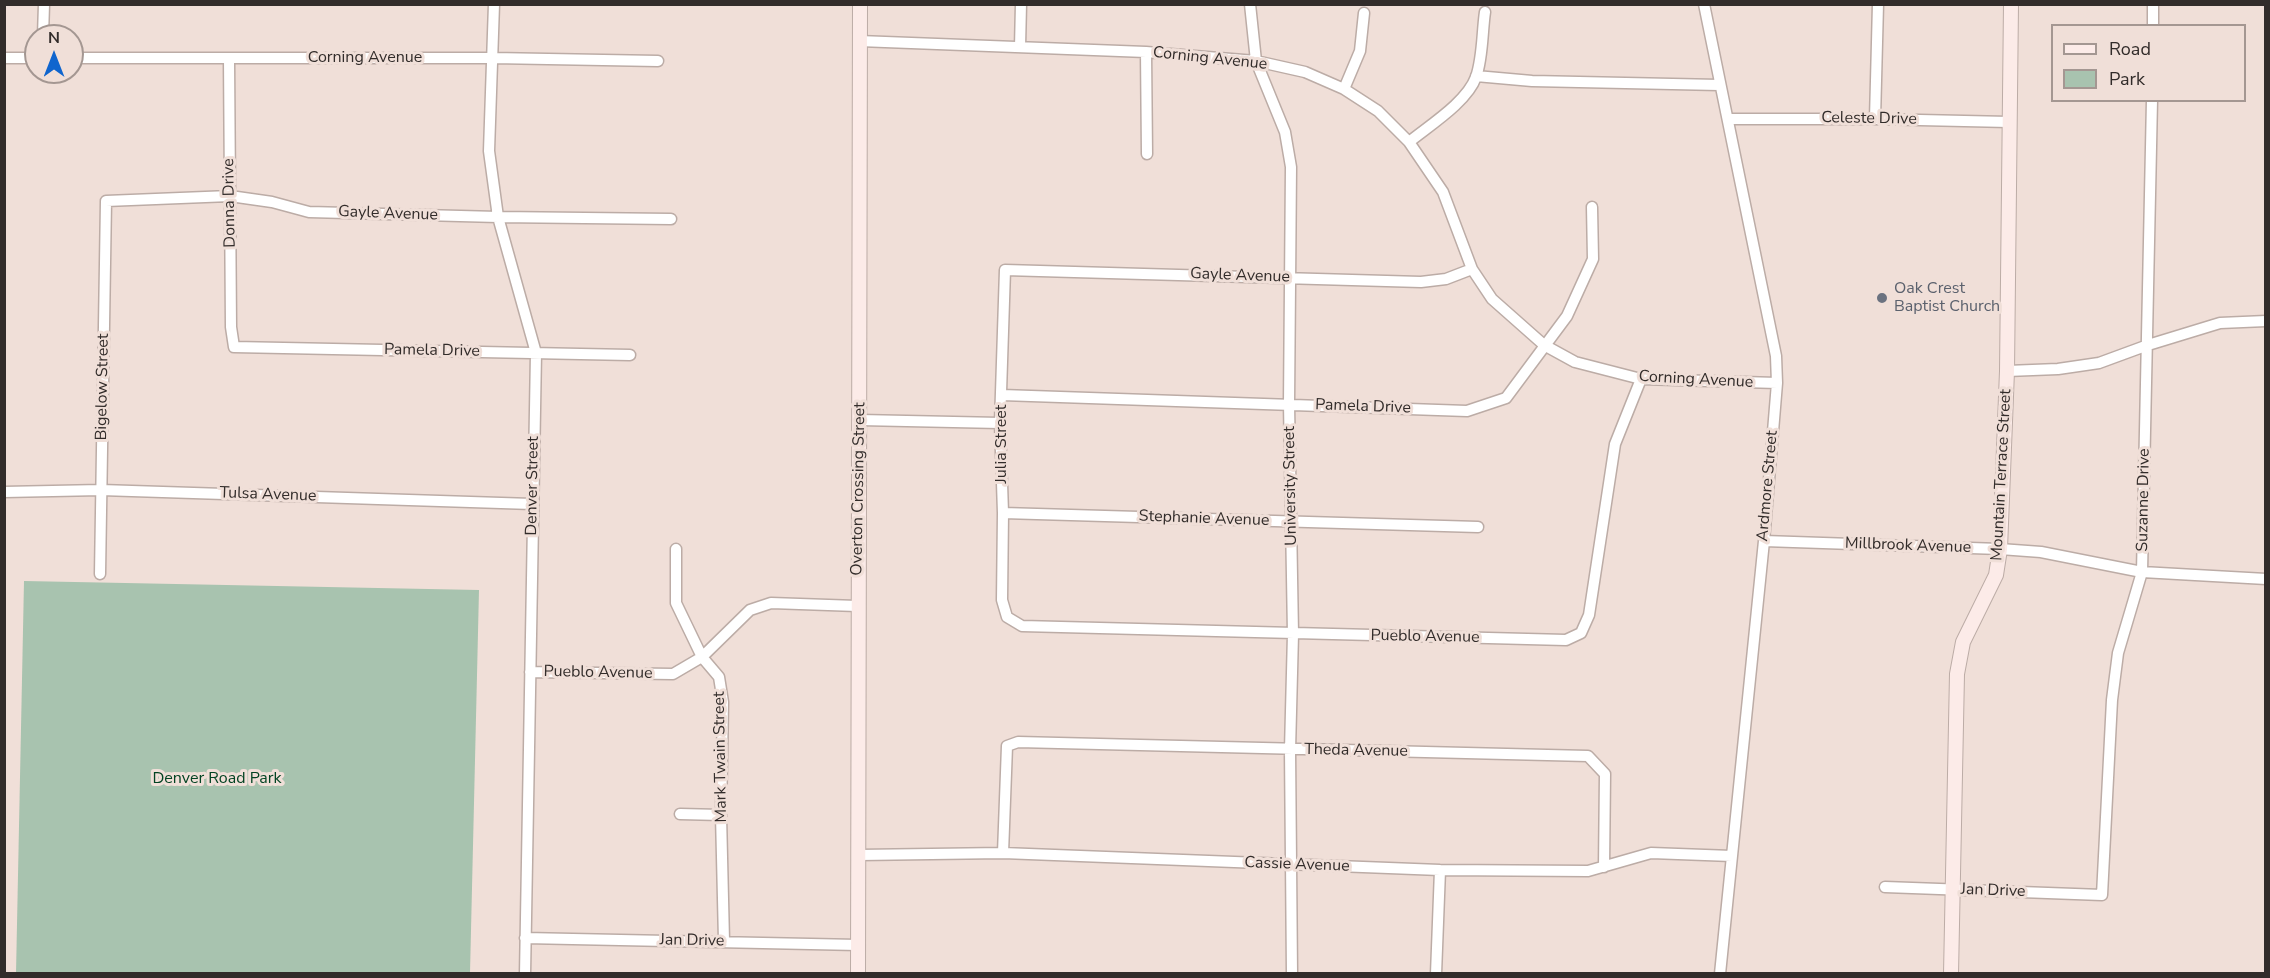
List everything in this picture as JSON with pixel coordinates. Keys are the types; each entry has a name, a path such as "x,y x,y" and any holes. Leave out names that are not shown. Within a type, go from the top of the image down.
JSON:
{"street":[{"path":"43,24 44,4"},
{"name":"Denver Street","path":"494,4 489,151 498,217 536,354 525,974"},
{"name":"Overton Crossing Street","path":"858,974 860,4"},
{"path":"1020,47 1021,4"},
{"name":"University Street","path":"1250,4 1256,61 1285,132 1291,167 1289,405 1293,634 1290,750 1292,974"},
{"name":"Ardmore Street","path":"1704,4 1776,356 1777,383 1764,542 1720,974"},
{"path":"1875,119 1878,4"},
{"name":"Mountain Terrace Street","path":"1951,974 1957,674 1963,642 1996,575 2000,549 2007,371 2011,4"},
{"path":"2153,4 2153,24"},
{"path":"1409,142 1453,107 1471,86 1476,76 1485,12"},
{"path":"1344,88 1360,51 1364,13"},
{"name":"Corning Avenue","path":"859,41 1146,52 1256,61 1305,72 1344,88 1378,111 1409,142 1443,192 1472,269 1492,299 1544,345 1575,362 1641,379 1777,383"},
{"path":"1146,52 1147,154"},
{"name":"Corning Avenue","path":"84,58 493,57 658,61"},
{"path":"4,58 24,58"},
{"name":"Donna Drive","path":"229,59 231,327 234,347"},
{"path":"1476,76 1532,81 1719,85"},
{"name":"Suzanne Drive","path":"2102,895 2113,691 2118,652 2142,572 2152,102"},
{"name":"Celeste Drive","path":"1729,119 2009,122"},
{"name":"Gayle Avenue","path":"106,201 230,196 272,202 309,212 671,219"},
{"name":"Bigelow Street","path":"100,574 106,201"},
{"name":"Pamela Drive","path":"1002,395 1467,411 1506,398 1567,316 1593,259 1592,207"},
{"name":"Gayle Avenue","path":"1005,270 1421,282 1446,279 1472,269"},
{"name":"Julia Street","path":"1005,270 1000,423 1003,513 1002,600 1007,617"},
{"path":"2007,371 2058,369 2099,363 2220,323 2265,321"},
{"name":"Pamela Drive","path":"234,347 630,355"},
{"name":"Pueblo Avenue","path":"1007,617 1022,627 1566,640 1581,633 1589,615 1615,444 1641,379"},
{"path":"860,420 1000,423"},
{"name":"Tulsa Avenue","path":"4,492 101,490 532,504"},
{"name":"Stephanie Avenue","path":"1003,513 1478,527"},
{"name":"Millbrook Avenue","path":"1764,542 2042,552 2142,572 2265,579"},
{"name":"Mark Twain Street","path":"676,549 676,603 702,657 719,677 723,702 721,815 724,941"},
{"name":"Pueblo Avenue","path":"530,672 673,674 702,657 750,610 771,603 857,606"},
{"name":"Theda Avenue","path":"1003,853 1008,746 1018,742 1588,756 1605,774 1604,867"},
{"path":"680,814 721,815"},
{"name":"Cassie Avenue","path":"859,855 1003,853 1440,870 1588,871 1652,853 1732,856"},
{"path":"1436,974 1440,870"},
{"name":"Jan Drive","path":"1885,887 2102,895"},
{"name":"Jan Drive","path":"525,938 858,945"}],"green space":[{"name":"Denver Road Park","path":"24,581 479,590 470,973 16,973"}],"place":[{"name":"Oak Crest Baptist Church","path":"1882,298"}]}
